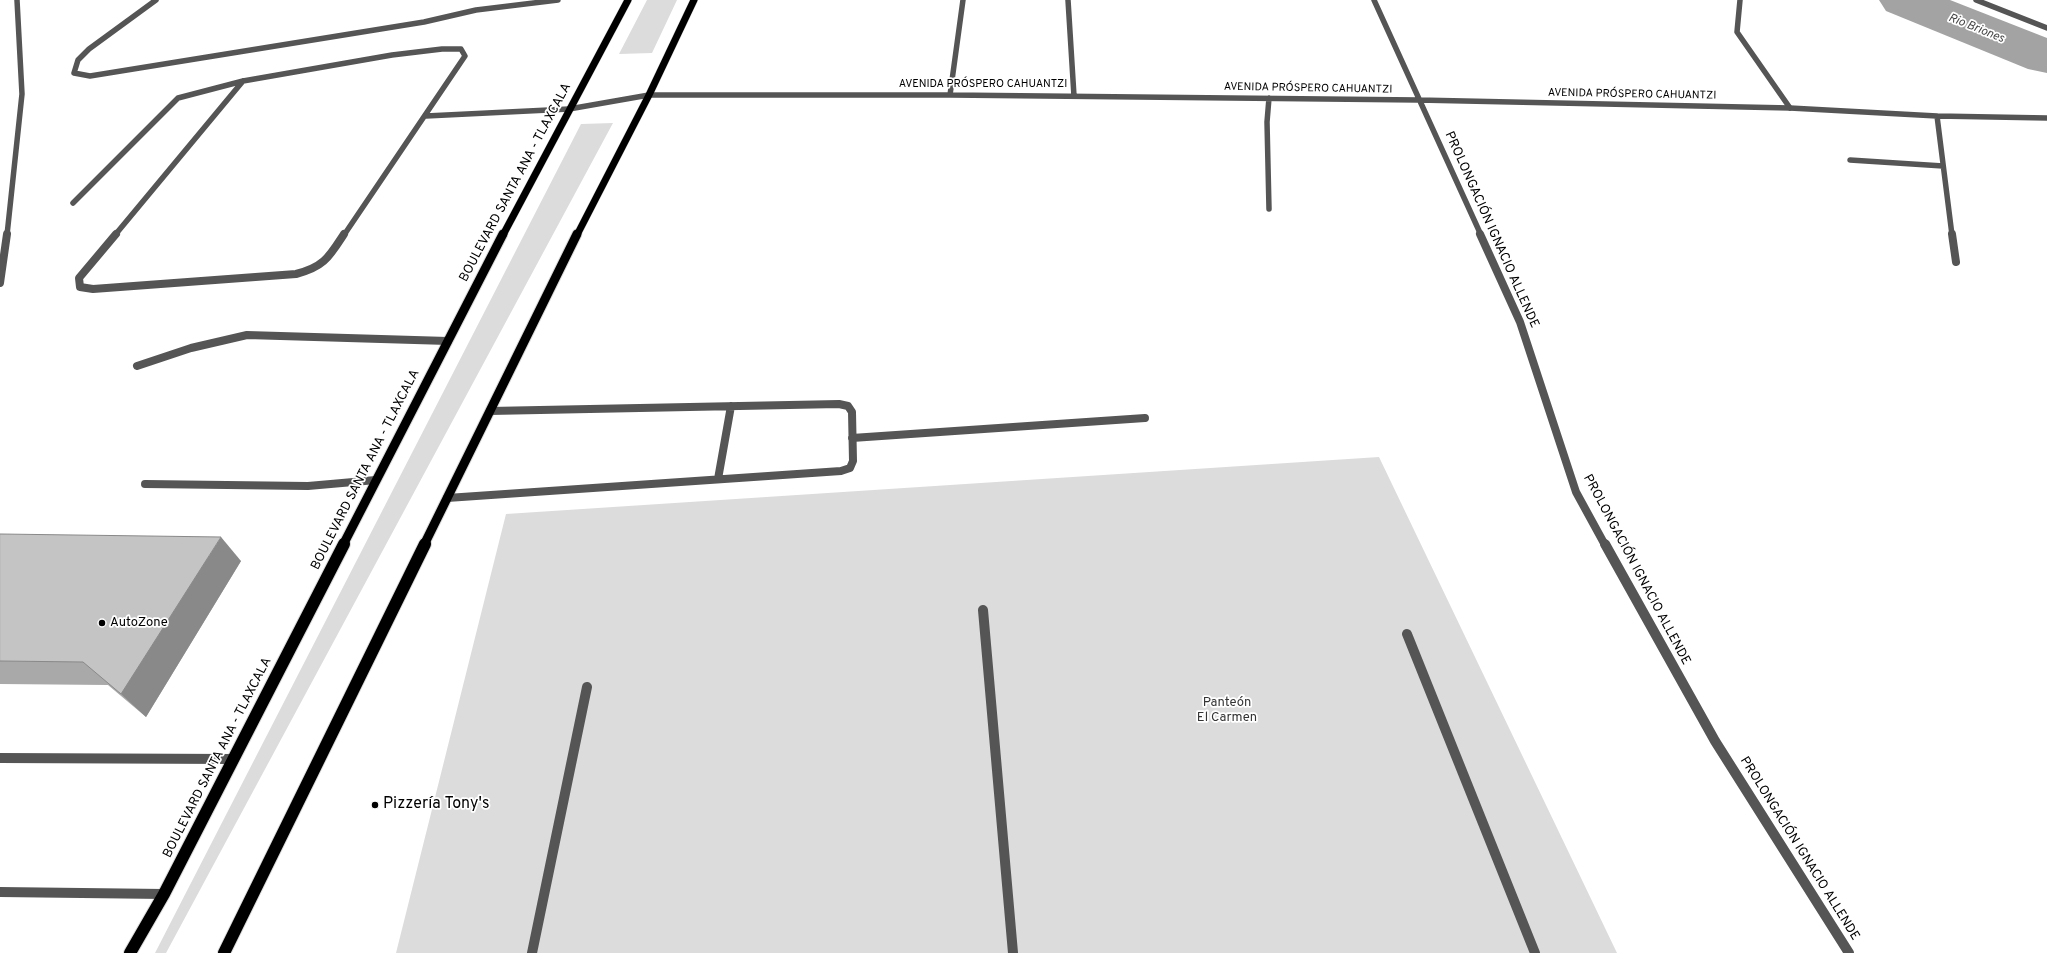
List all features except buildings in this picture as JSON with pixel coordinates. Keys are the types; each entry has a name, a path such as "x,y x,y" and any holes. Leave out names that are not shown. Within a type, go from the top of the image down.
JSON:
{"main road":[{"name":"BOULEVARD SANTA ANA - TLAXCALA","path":"130,953 164,894 448,341 569,109 628,0"},
{"path":"224,953 566,256 648,95 694,0"}],"street":[{"path":"0,283 22,94 17,0"},
{"path":"156,0 89,50 78,60 74,72 90,76 424,22 476,10 558,0"},
{"path":"950,95 963,0"},
{"path":"1068,0 1074,96"},
{"name":"PROLONGACIÓN IGNACIO ALLENDE","path":"1374,0 1418,100 1520,322 1576,492 1715,741 1849,953"},
{"path":"1740,0 1737,32 1790,108"},
{"path":"1976,0 2047,28"},
{"path":"74,203 178,98 243,81 392,55 442,49 461,49 465,56 426,116 328,258 312,270 296,274 93,289 80,287 79,278 243,81"},
{"name":"AVENIDA PRÓSPERO CAHUANTZI","path":"426,116 569,109 648,95 950,95 1418,100 1790,108 1937,116 2047,118"},
{"path":"1269,98 1267,122 1269,209"},
{"path":"1937,116 1956,262"},
{"path":"1850,160 1944,166"},
{"path":"137,366 191,348 246,335 448,341"},
{"path":"447,498 841,472 850,468 853,461 852,412 848,406 839,404 490,411"},
{"path":"718,479 731,406"},
{"path":"852,438 1145,418"},
{"path":"145,484 308,486 376,480"},
{"path":"983,610 1013,953"},
{"path":"1408,634 1535,953"},
{"path":"532,953 587,687"},
{"path":"0,758 232,759"},
{"path":"0,892 164,894"}],"green space":[{"path":"647,0 677,0 652,53 619,54"},
{"path":"613,123 166,953 155,953 581,124"},
{"name":"Panteón El Carmen","path":"1379,457 1617,953 396,953 506,514"}],"waterway":[{"name":"Rio Briones","path":"1904,0 2047,57"}],"place":[{"name":"AutoZone","path":"102,623"},
{"name":"Pizzería Tony's","path":"375,805"}]}
